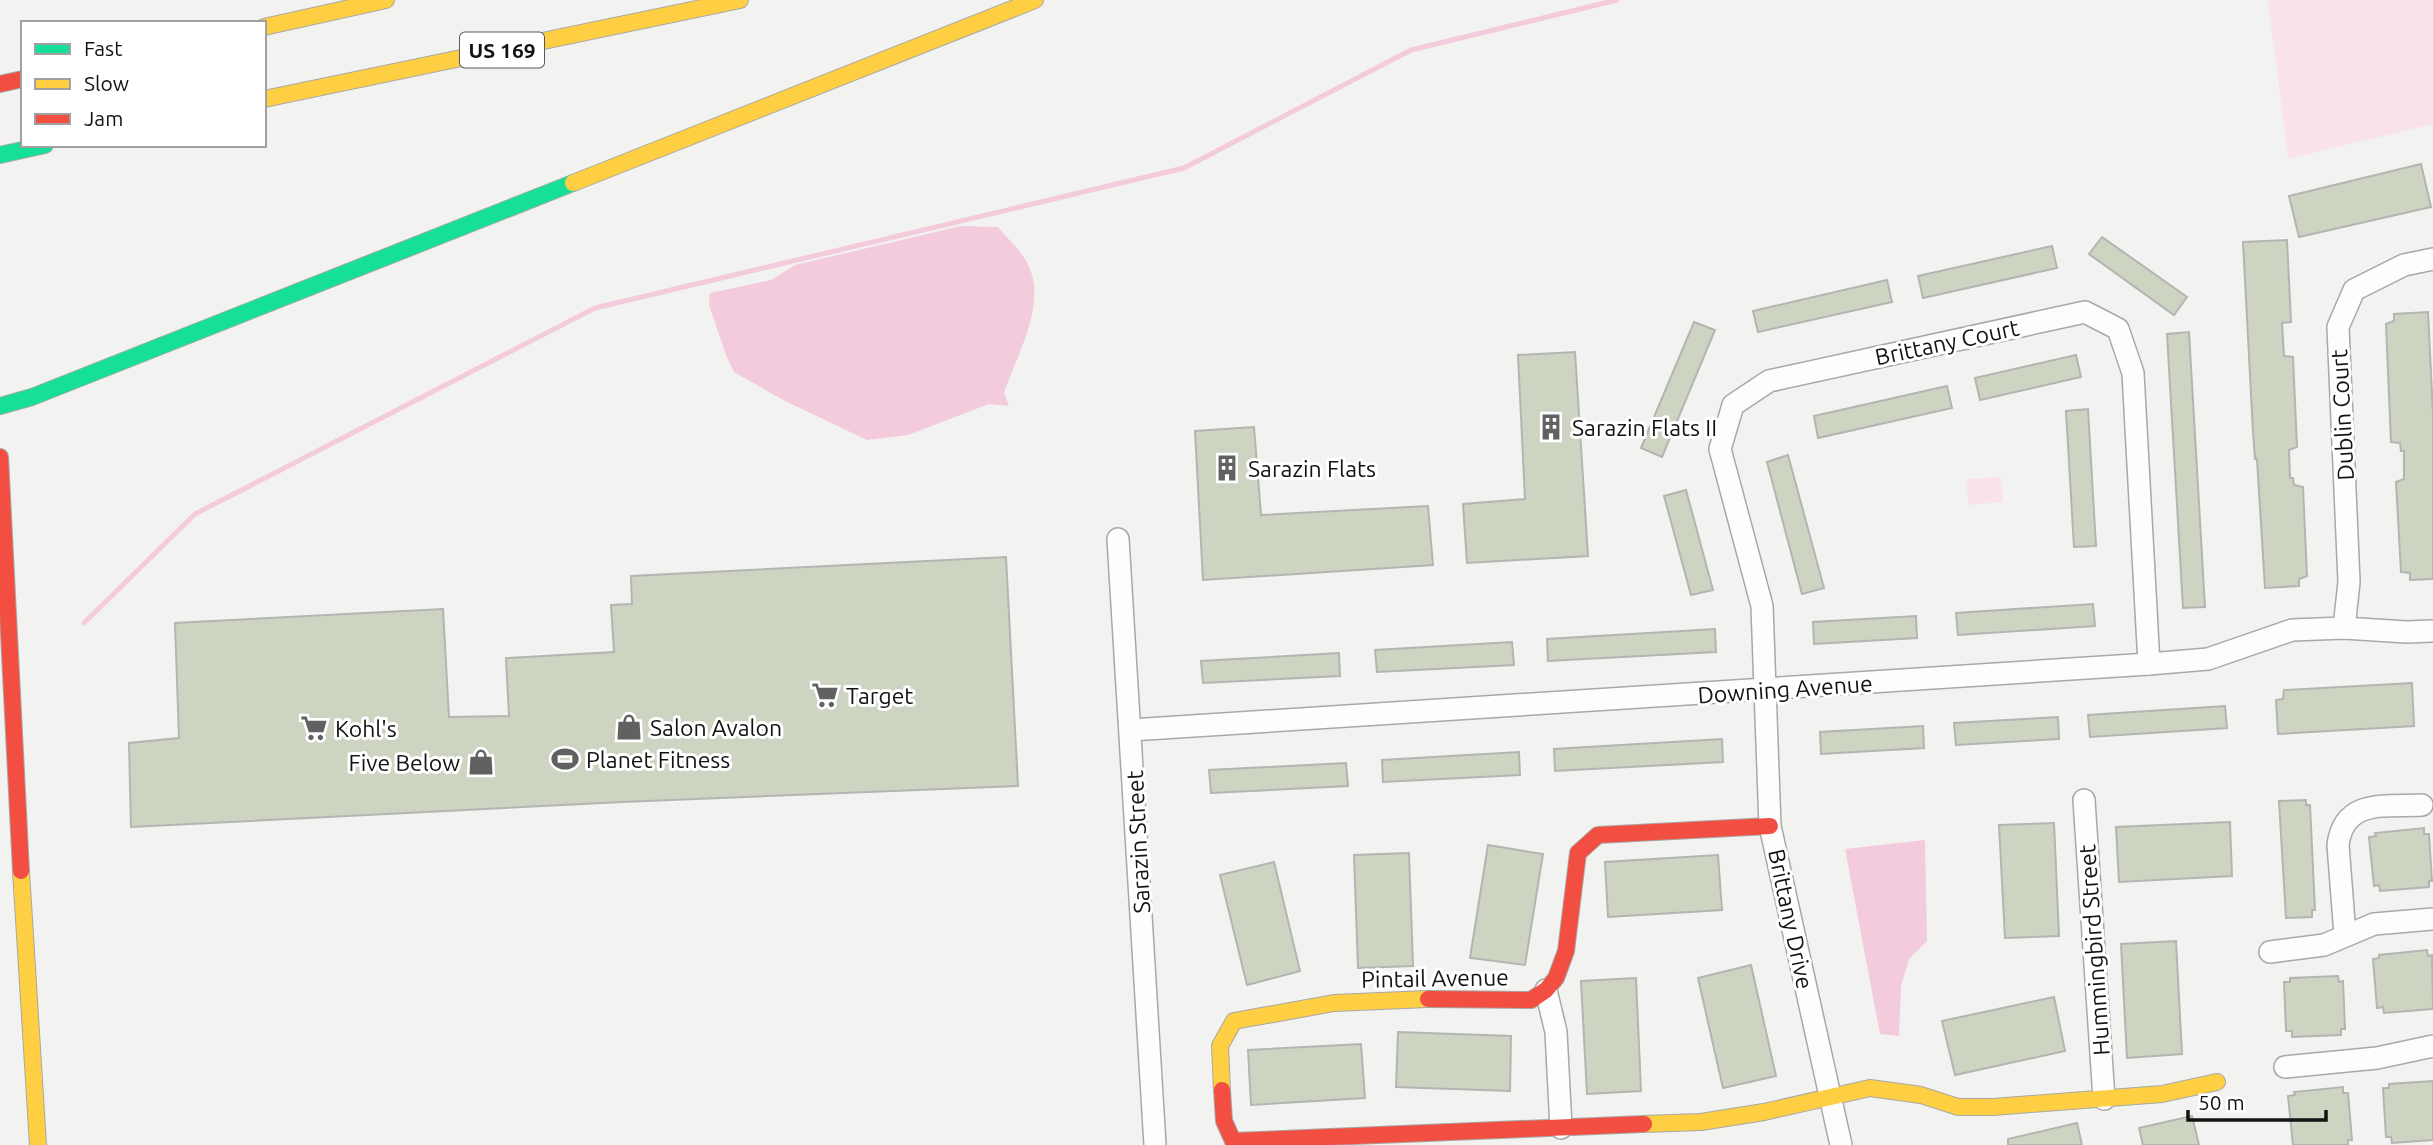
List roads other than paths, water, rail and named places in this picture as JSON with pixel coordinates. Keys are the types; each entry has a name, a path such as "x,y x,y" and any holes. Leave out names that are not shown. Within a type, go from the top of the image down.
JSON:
{"main road":[{"path":"266,27 386,0"},
{"name":"US 169","path":"266,99 740,0"},
{"path":"0,406 44,392 1035,0"},
{"path":"0,84 21,79"},
{"path":"0,155 36,147"},
{"path":"0,457 38,1145"},
{"path":"1546,990 1556,978 1566,951 1578,853 1598,835 1770,826"},
{"name":"Pintail Avenue","path":"1546,990 1531,1000 1447,999 1334,1003 1234,1021 1220,1046 1224,1121 1233,1141 1561,1128"},
{"path":"1561,1128 1701,1122 1763,1112 1870,1088 1921,1095 1958,1107 1993,1107 2162,1094 2217,1082"}],"street":[{"name":"Dublin Court","path":"2344,628 2349,582 2337,327 2354,290 2404,265 2433,259"},
{"name":"Brittany Court","path":"1767,690 1762,606 1720,449 1733,405 1769,381 2085,312 2118,329 2133,373 2149,664"},
{"name":"Sarazin Street","path":"1118,539 1155,1145"},
{"name":"Downing Avenue","path":"1131,730 2208,659 2291,630 2344,628 2433,631"},
{"name":"Brittany Drive","path":"1767,690 1770,826 1841,1145"},
{"name":"Hummingbird Street","path":"2084,800 2104,1099"},
{"path":"2345,935 2339,845 2340,831 2346,820 2354,812 2365,809 2422,805"},
{"path":"2270,952 2325,945 2345,935 2385,922 2433,919"},
{"path":"1546,990 1557,1044 1561,1128"},
{"path":"2285,1067 2376,1058 2433,1046"}],"waterway":[{"path":"84,623 195,514 595,308 1184,168 1411,50 1617,0"}],"place":[{"name":"Sarazin Flats II","path":"1551,427"},
{"name":"Sarazin Flats","path":"1227,468"},
{"name":"Target","path":"825,695"},
{"name":"Salon Avalon","path":"629,727"},
{"name":"Kohl's","path":"314,728"},
{"name":"Planet Fitness","path":"565,759"},
{"name":"Five Below","path":"481,762"}]}
